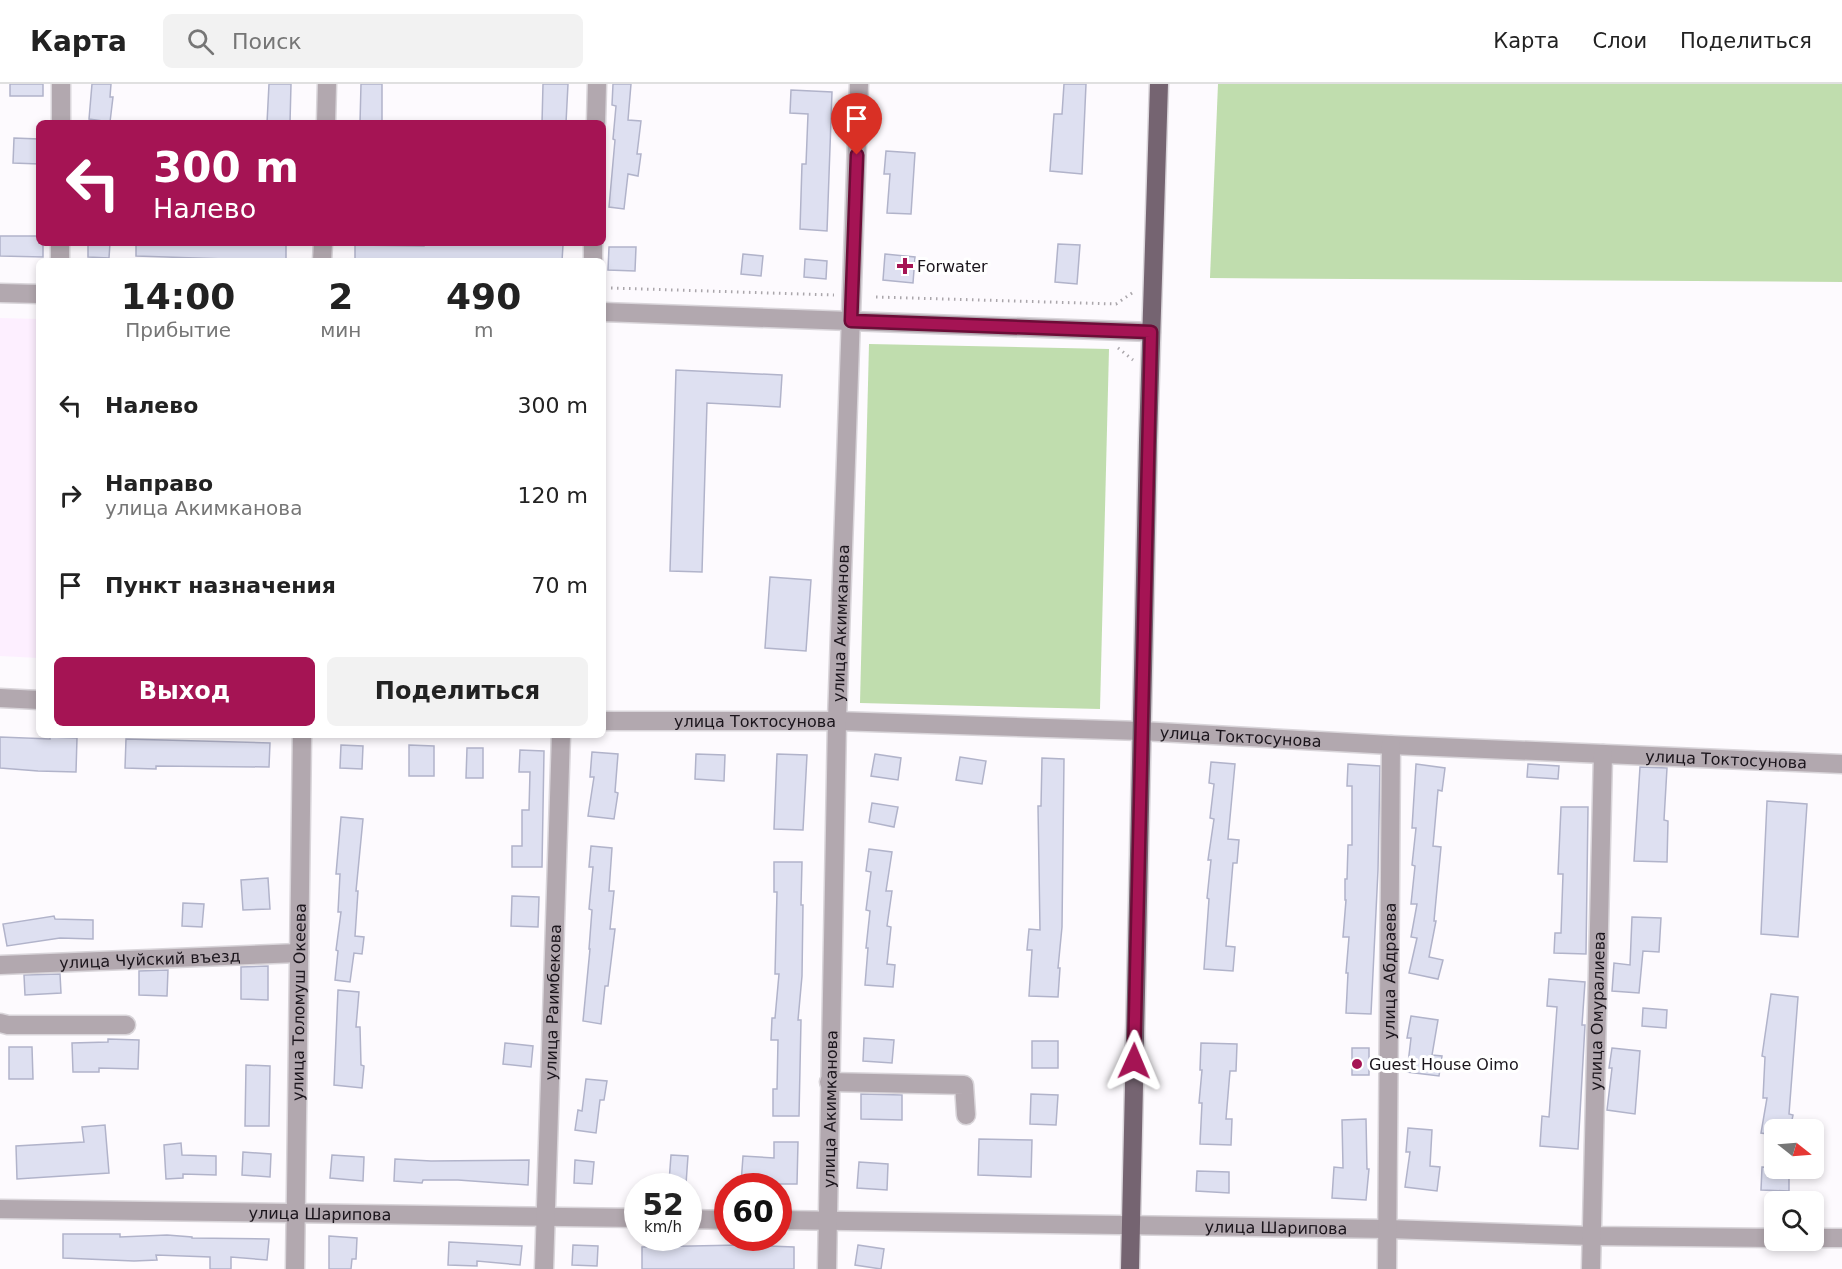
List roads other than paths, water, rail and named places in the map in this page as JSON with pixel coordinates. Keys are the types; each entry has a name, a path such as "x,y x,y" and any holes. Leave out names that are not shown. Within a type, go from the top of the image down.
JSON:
{"main road":[{"path":"1130,1269 1141,731 1159,84"}],"street":[{"path":"61,84 61,120"},
{"path":"326,120 327,84"},
{"path":"596,120 597,84"},
{"name":"улица Акимканова","path":"827,1269 837,721 859,84"},
{"path":"0,292 36,294"},
{"path":"606,312 1151,332"},
{"path":"0,698 36,700"},
{"name":"улица Токтосунова","path":"606,721 837,721 1141,731 1390,746 1842,764"},
{"name":"улица Толомуш Океева","path":"295,1269 302,738"},
{"name":"улица Раимбекова","path":"544,1269 561,738"},
{"name":"улица Абдраева","path":"1387,1269 1390,746"},
{"name":"улица Омуралиева","path":"1591,1269 1603,754"},
{"name":"улица Чуйский въезд","path":"0,965 299,953"},
{"path":"0,1023 8,1025 126,1024"},
{"path":"830,1082 964,1085 966,1115"},
{"name":"улица Шарипова","path":"0,1209 624,1218"},
{"name":"улица Шарипова","path":"792,1220 1388,1229 1592,1236 1764,1238"},
{"path":"1824,1238 1842,1238"}],"place":[{"name":"Forwater","path":"905,266"},
{"name":"Guest House Oimo","path":"1357,1064"}]}
